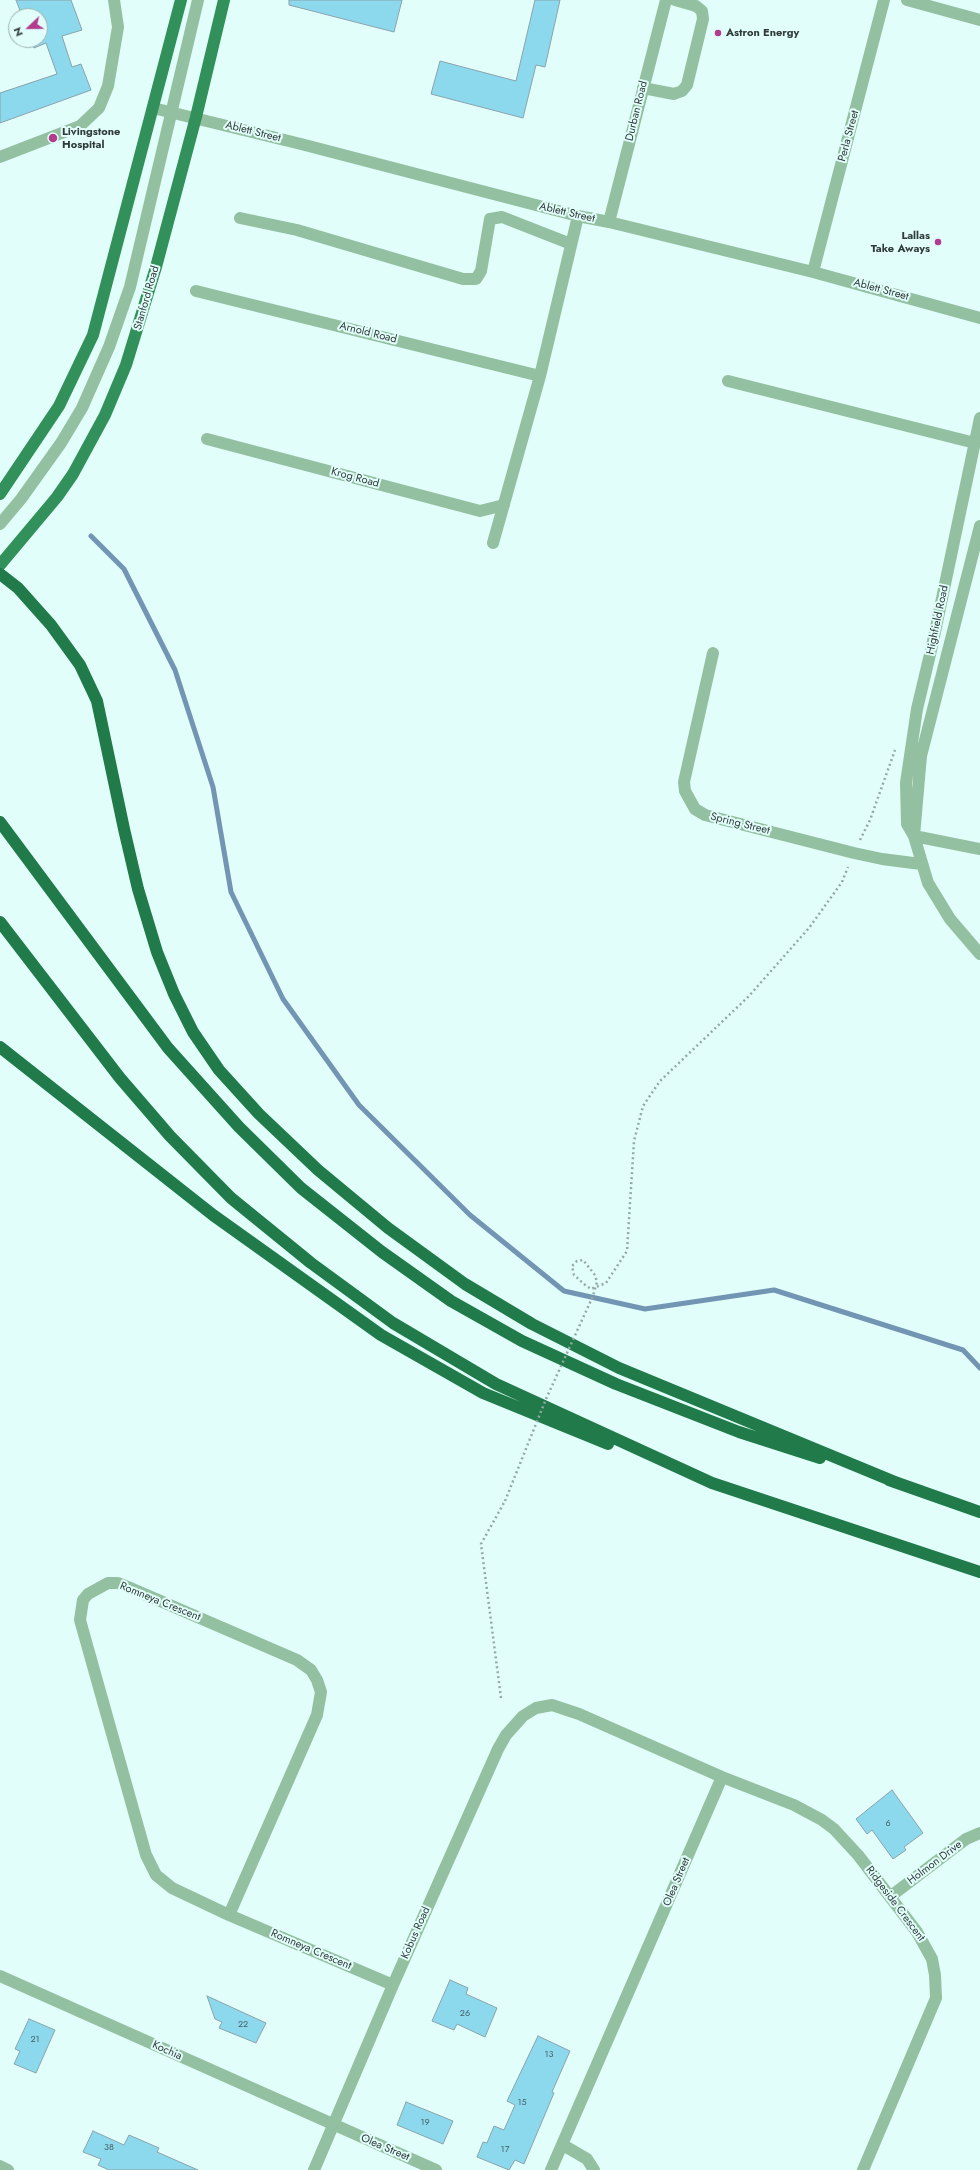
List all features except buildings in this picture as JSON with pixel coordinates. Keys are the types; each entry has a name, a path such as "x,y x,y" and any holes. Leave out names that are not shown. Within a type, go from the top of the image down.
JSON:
{"highway":[{"path":"0,574 28,598 51,625 80,665 97,701 138,889 157,952 174,994 193,1032 219,1070 259,1114 318,1170 388,1228 465,1284 532,1324 619,1368 895,1482"},
{"path":"0,822 168,1048 239,1127 301,1188 382,1252 457,1305 522,1342 616,1384 739,1432 895,1482 980,1512"},
{"path":"0,922 120,1078 170,1136 231,1198 311,1263 393,1323 496,1384 712,1483"},
{"path":"0,1046 213,1215 381,1335 484,1393 578,1433 712,1483 980,1572"}],"main road":[{"path":"0,494 59,406 93,335 181,0"},
{"name":"Stanford Road","path":"0,564 57,498 89,446 105,415 126,365 140,322 196,117 224,0"}],"street":[{"path":"0,157 80,126 99,108 108,86 118,27 114,0"},
{"path":"0,524 21,499 61,443 98,375 130,287 198,0"},
{"name":"Durban Road","path":"609,222 666,0"},
{"path":"643,88 674,94 682,91 688,84 703,19 702,11 696,6 675,0"},
{"name":"Perla Street","path":"813,272 884,0"},
{"path":"907,0 980,20"},
{"name":"Ablett Street","path":"153,108 196,117 578,216 609,222 813,272 980,318"},
{"path":"493,543 540,376 578,216"},
{"path":"240,218 297,230 463,279 476,279 481,271 490,219 502,217 571,244"},
{"name":"Arnold Road","path":"196,290 540,376"},
{"path":"728,381 975,443"},
{"name":"Highfield Road","path":"912,828 906,783 908,755 980,418"},
{"name":"Krog Road","path":"207,439 480,511 504,506"},
{"name":"Highfield Road","path":"912,828 921,756 975,564 980,526"},
{"name":"Spring Street","path":"713,653 684,782 684,791 696,809 705,815 854,853 882,859 921,864"},
{"path":"912,828 980,849"},
{"path":"912,828 921,864 928,883 950,919 980,954"},
{"name":"Romneya Crescent","path":"229,1915 317,1715 321,1692 317,1680 311,1670 296,1660 128,1587 118,1583 108,1583 88,1594 83,1600 80,1620 146,1855 150,1864 163,1882 172,1888 229,1915 393,1985"},
{"name":"Kobus Road","path":"314,2170 393,1985 501,1744 514,1725 523,1716 536,1708 552,1705 563,1707 722,1777"},
{"name":"Ridgeside Crescent","path":"722,1777 794,1805 822,1820 844,1839 891,1896 928,1949 935,1975 936,1998 863,2170"},
{"name":"Olea Street","path":"551,2170 563,2146 722,1777"},
{"name":"Holmon Drive","path":"891,1896 966,1839 980,1833"},
{"name":"Kochia","path":"0,1976 334,2126"},
{"name":"Olea Street","path":"334,2126 436,2170"},
{"path":"563,2146 587,2159 594,2170"},
{"path":"0,2166 8,2170"}],"path":[{"path":"501,1698 481,1544 505,1501 546,1399 593,1296 597,1282 595,1275 583,1260 577,1261 572,1266 574,1275 591,1289 606,1283 627,1251 634,1142 643,1106 660,1081 748,997 809,928 842,882 870,820 896,747"}],"waterway":[{"path":"91,536 124,569 175,670 213,787 231,892 283,999 359,1105 470,1215 564,1291 645,1309 774,1290 963,1350 980,1368"}],"place":[{"name":"Astron Energy","path":"718,33"},
{"name":"Livingstone Hospital","path":"53,138"},
{"name":"Lallas Take Aways","path":"938,242"}]}
